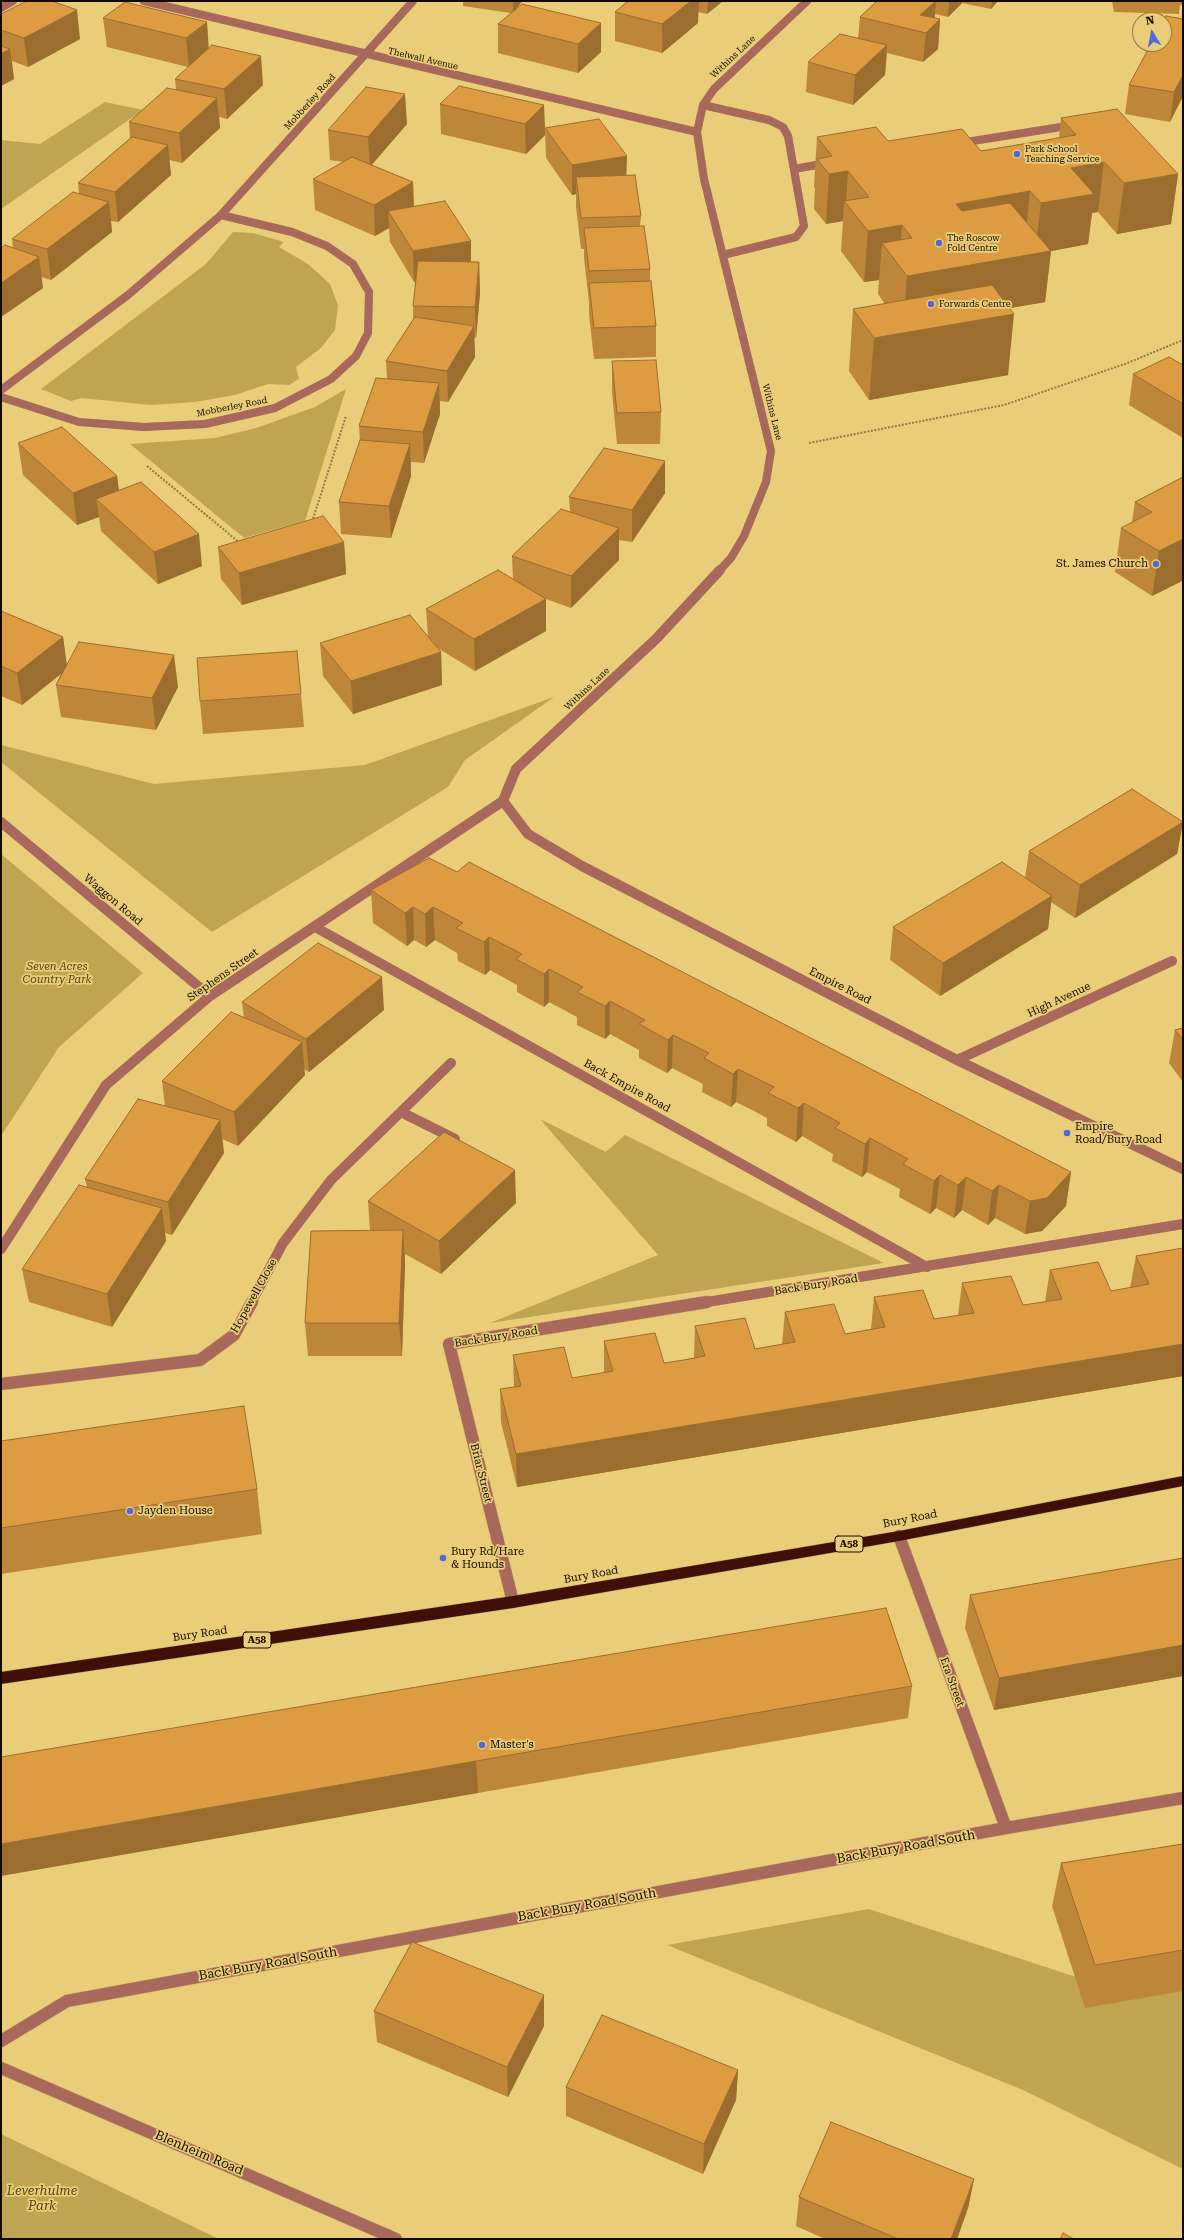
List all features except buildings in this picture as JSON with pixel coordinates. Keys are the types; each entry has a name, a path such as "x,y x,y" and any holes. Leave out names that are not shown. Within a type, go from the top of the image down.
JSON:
{"highway":[{"name":"Bury Road","path":"1,1678 513,1602 899,1536 1183,1481"}],"street":[{"path":"1,8 13,1"},
{"name":"Thelwall Avenue","path":"144,1 366,55 697,132"},
{"name":"Mobberley Road","path":"1,390 128,295 221,215 413,1"},
{"name":"Withins Lane","path":"503,801 516,769 656,639 731,558 744,536 766,482 771,451 704,179 697,132 703,105 714,89 807,1"},
{"path":"703,105 769,120 783,127 788,136 804,226 796,237 723,255"},
{"path":"951,144 1061,127"},
{"path":"794,169 833,163"},
{"name":"Mobberley Road","path":"1,397 79,422 144,427 205,424 275,408 331,378 356,356 368,333 369,292 353,264 327,246 292,232 221,215"},
{"name":"Stephens Street","path":"1,1249 106,1085 210,996 503,801"},
{"name":"Empire Road","path":"503,801 528,834 582,866 957,1060 1183,1169"},
{"name":"Waggon Road","path":"1,822 210,996"},
{"name":"Back Empire Road","path":"315,927 927,1267"},
{"name":"High Avenue","path":"957,1060 1172,961"},
{"name":"Hopewell Close","path":"1,1384 200,1360 234,1335 283,1243 331,1180 451,1063"},
{"path":"401,1112 463,1144"},
{"name":"Back Bury Road","path":"449,1344 1183,1224"},
{"name":"Briar Street","path":"449,1344 513,1602"},
{"name":"Era Street","path":"899,1536 1006,1828"},
{"name":"Back Bury Road South","path":"1,2041 67,2001 1006,1828 1183,1798"},
{"name":"Blenheim Road","path":"1,2068 396,2239"}],"path":[{"path":"771,451 1004,405 1124,364 1183,340"},
{"path":"305,525 312,523 358,376 356,356"},
{"path":"96,423 241,544"}],"green space":[{"path":"105,102 143,110 1,209 1,140 40,144"},
{"path":"233,232 253,233 284,242 279,247 308,264 330,284 338,305 335,330 321,348 296,367 299,379 289,385 268,384 235,395 195,402 151,405 81,398 71,401 41,389 206,264"},
{"path":"346,389 305,521 244,538 130,444 215,438 256,428 315,407"},
{"path":"554,697 465,760 448,787 212,932 1,762 1,745 154,784 365,765"},
{"name":"Seven Acres Country Park","path":"1,854 143,973 59,1047 1,1136"},
{"path":"540,1119 606,1152 625,1135 884,1263 490,1323 658,1255"},
{"path":"869,1909 1076,1977 1183,1991 1183,2169 1023,2090 667,1945"},
{"name":"Leverhulme Park","path":"1,2134 219,2239 1,2239"}],"place":[{"name":"Park School Teaching Service","path":"1017,154"},
{"name":"The Roscow Fold Centre","path":"939,243"},
{"name":"Forwards Centre","path":"931,304"},
{"name":"St. James Church","path":"1156,564"},
{"name":"Empire Road/Bury Road","path":"1067,1133"},
{"name":"Jayden House","path":"130,1511"},
{"name":"Bury Rd/Hare & Hounds","path":"443,1558"},
{"name":"Master's","path":"482,1745"}]}
